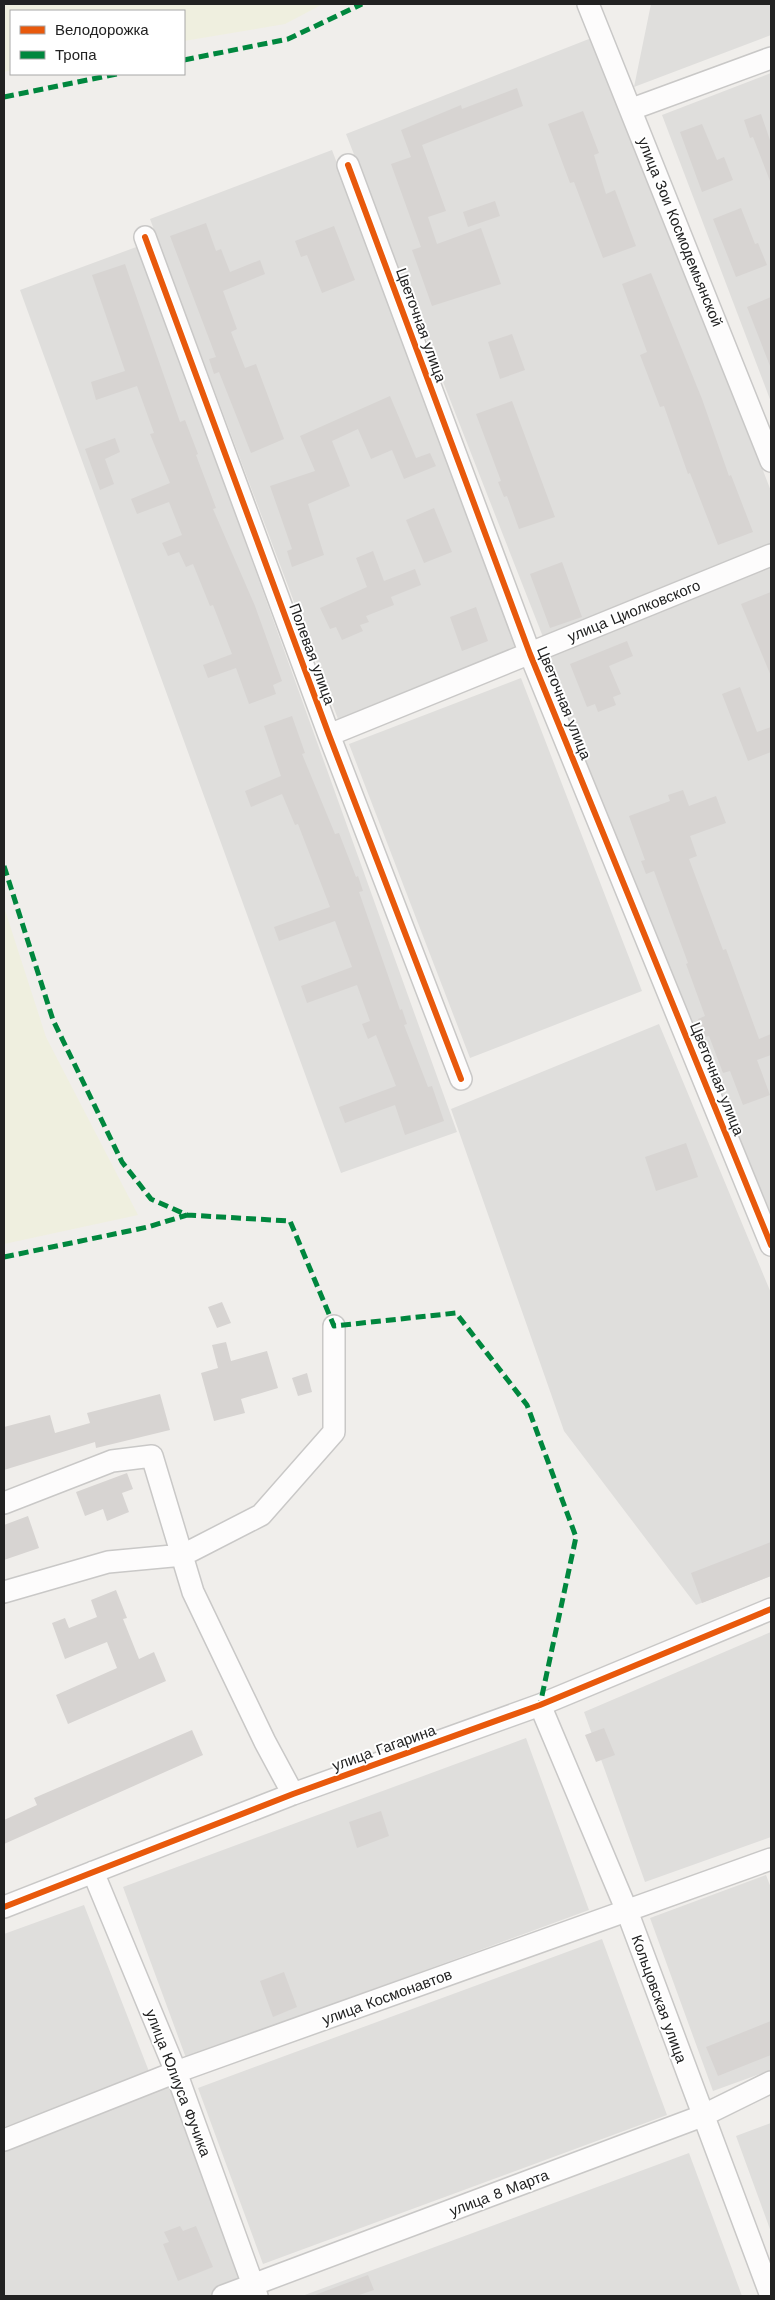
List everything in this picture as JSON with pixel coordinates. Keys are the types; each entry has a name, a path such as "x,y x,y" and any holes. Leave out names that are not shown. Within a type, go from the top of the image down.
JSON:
{"street":[{"name":"улица Зои Космодемьянской","path":"588,4 632,109 771,462"},
{"path":"632,109 771,58"},
{"name":"Цветочная улица","path":"348,165 530,654 771,1246"},
{"name":"Полевая улица","path":"145,237 329,735 460,1079"},
{"name":"улица Циолковского","path":"329,735 771,554"},
{"path":"4,1592 108,1562 183,1555 261,1515 334,1432 334,1326"},
{"path":"4,1503 112,1461 152,1456 193,1592 265,1742 293,1794"},
{"name":"улица Гагарина","path":"4,1907 293,1794 540,1705 771,1609"},
{"name":"Кольцовская улица","path":"540,1705 627,1911 702,2116 771,2296"},
{"name":"улица Космонавтов","path":"4,2140 176,2072 771,1858"},
{"name":"улица Юлиуса Фучика","path":"93,1872 176,2072 255,2291"},
{"name":"улица 8 Марта","path":"223,2296 255,2291 702,2116 771,2082"}],"shaded area":[{"path":"651,4 771,4 771,35 634,87"},
{"path":"594,37 771,491 771,547 543,637 346,134"},
{"path":"771,73 771,402 662,115"},
{"path":"332,150 520,650 338,719 150,219"},
{"path":"139,246 457,1132 341,1173 20,290"},
{"path":"771,563 771,1233 541,656"},
{"path":"521,678 642,991 470,1058 349,744"},
{"path":"659,1024 771,1293 771,1576 696,1605 564,1431 451,1109"},
{"path":"771,1632 771,1837 645,1882 584,1712"},
{"path":"526,1738 589,1910 186,2058 123,1887"},
{"path":"766,1875 771,1888 771,2070 713,2091 650,1918"},
{"path":"84,1905 150,2074 4,2127 4,1934"},
{"path":"602,1939 667,2115 263,2264 198,2088"},
{"path":"179,2080 254,2296 4,2296 4,2147"},
{"path":"771,2123 771,2232 736,2136"},
{"path":"689,2153 742,2296 302,2296"}],"green space":[{"path":"4,4 323,4 285,24 185,41 185,10 10,10 10,70 4,72"},
{"path":"4,907 46,1037 138,1215 4,1244"}],"building":[{"path":"517,88 523,106 422,145 446,211 428,217 437,244 481,228 501,284 432,306 412,250 421,247 391,164 411,157 401,130 461,105 462,109"},
{"path":"583,111 599,153 594,155 606,194 615,190 636,246 603,258 574,182 570,183 548,124"},
{"path":"761,114 771,143 770,181 753,137 750,138 744,120"},
{"path":"702,124 717,160 724,157 733,180 702,192 680,132"},
{"path":"495,201 500,216 468,227 463,212"},
{"path":"741,208 755,244 758,243 767,265 736,277 713,219"},
{"path":"206,223 216,251 221,249 230,272 260,260 265,274 223,291 237,329 231,332 245,368 256,364 284,439 251,453 219,372 214,374 209,359 216,357 170,236"},
{"path":"334,226 355,280 322,293 307,255 301,257 295,241"},
{"path":"125,264 180,422 185,420 216,508 213,509 255,606 282,681 273,685 276,694 249,704 236,668 208,678 203,665 232,654 213,605 210,606 193,564 186,567 179,552 168,556 162,543 182,535 169,502 137,514 131,499 170,483 150,434 154,433 137,386 96,400 91,382 125,371 92,275"},
{"path":"651,273 702,399 729,476 731,475 753,532 718,545 690,473 688,474 664,406 660,407 640,355 647,352 622,284"},
{"path":"771,297 771,366 770,366 747,307"},
{"path":"512,334 525,370 500,379 488,342"},
{"path":"390,396 416,458 430,453 436,466 404,479 392,450 371,459 358,429 332,441 350,486 308,504 324,555 292,567 287,551 292,549 270,486 315,471 300,436"},
{"path":"512,401 555,517 519,529 507,496 504,497 498,482 501,481 476,414"},
{"path":"115,438 120,452 105,459 114,484 100,490 85,449"},
{"path":"434,508 452,552 424,563 406,520"},
{"path":"373,551 384,581 415,569 421,585 391,597 394,605 366,616 369,622 360,625 363,631 342,640 336,627 330,629 320,608 367,587 356,558"},
{"path":"562,562 582,617 550,628 530,574"},
{"path":"771,592 771,676 741,604"},
{"path":"476,607 488,641 462,651 450,617"},
{"path":"627,641 633,656 609,666 621,694 613,697 616,705 598,712 595,704 587,707 570,664"},
{"path":"740,687 757,732 771,727 771,752 748,761 722,694"},
{"path":"292,716 305,753 302,754 335,834 339,833 356,877 358,876 363,891 359,892 400,1010 402,1009 407,1024 404,1025 428,1087 432,1086 444,1121 405,1135 395,1105 345,1123 339,1107 396,1086 376,1035 368,1039 362,1024 370,1021 357,985 307,1003 301,986 352,967 335,921 279,941 274,927 330,907 298,824 295,825 282,794 251,807 245,791 281,776 264,726"},
{"path":"683,790 689,806 716,796 726,823 690,836 697,856 689,859 723,950 726,949 759,1039 771,1034 771,1055 757,1060 770,1095 743,1105 730,1071 723,1073 709,1036 705,1037 698,1019 705,1016 686,964 688,963 654,871 646,874 641,861 645,860 629,816 670,801 668,795"},
{"path":"686,1143 698,1177 656,1191 645,1157"},
{"path":"222,1302 231,1323 217,1328 208,1307"},
{"path":"226,1342 231,1361 267,1351 278,1388 241,1399 245,1413 214,1421 201,1373 218,1368 212,1345"},
{"path":"307,1373 312,1392 298,1396 292,1378"},
{"path":"160,1394 170,1430 96,1448 95,1442 4,1470 4,1427 50,1415 55,1433 90,1423 87,1413"},
{"path":"127,1473 133,1489 122,1493 129,1512 107,1521 103,1509 85,1516 76,1492"},
{"path":"28,1516 39,1548 4,1560 4,1525"},
{"path":"771,1542 771,1576 702,1603 691,1573"},
{"path":"116,1590 127,1618 123,1619 139,1659 154,1652 166,1681 68,1724 56,1695 117,1668 107,1642 65,1659 52,1623 65,1618 69,1628 97,1617 91,1600"},
{"path":"604,1728 615,1755 596,1762 585,1735"},
{"path":"192,1730 203,1755 4,1844 4,1820 37,1805 34,1798"},
{"path":"381,1811 389,1836 357,1848 349,1822"},
{"path":"284,1972 297,2007 273,2017 260,1981"},
{"path":"771,2021 771,2055 718,2076 706,2047"},
{"path":"180,2226 183,2231 196,2226 213,2267 178,2281 163,2244 169,2242 164,2232"},
{"path":"368,2275 374,2290 356,2296 315,2296 315,2295"}],"marked path":[{"path":"185,60 288,39 362,4"},
{"path":"4,97 112,75"},
{"path":"4,866 53,1020 122,1162 151,1199 187,1215 290,1221 334,1326 456,1313 527,1405 576,1537 540,1705"},
{"path":"4,1257 148,1227 187,1215"}],"cycle path":[{"path":"348,165 530,654 771,1245"},
{"path":"145,237 329,735 461,1079"},
{"path":"4,1907 293,1794 540,1705 771,1609"}]}
